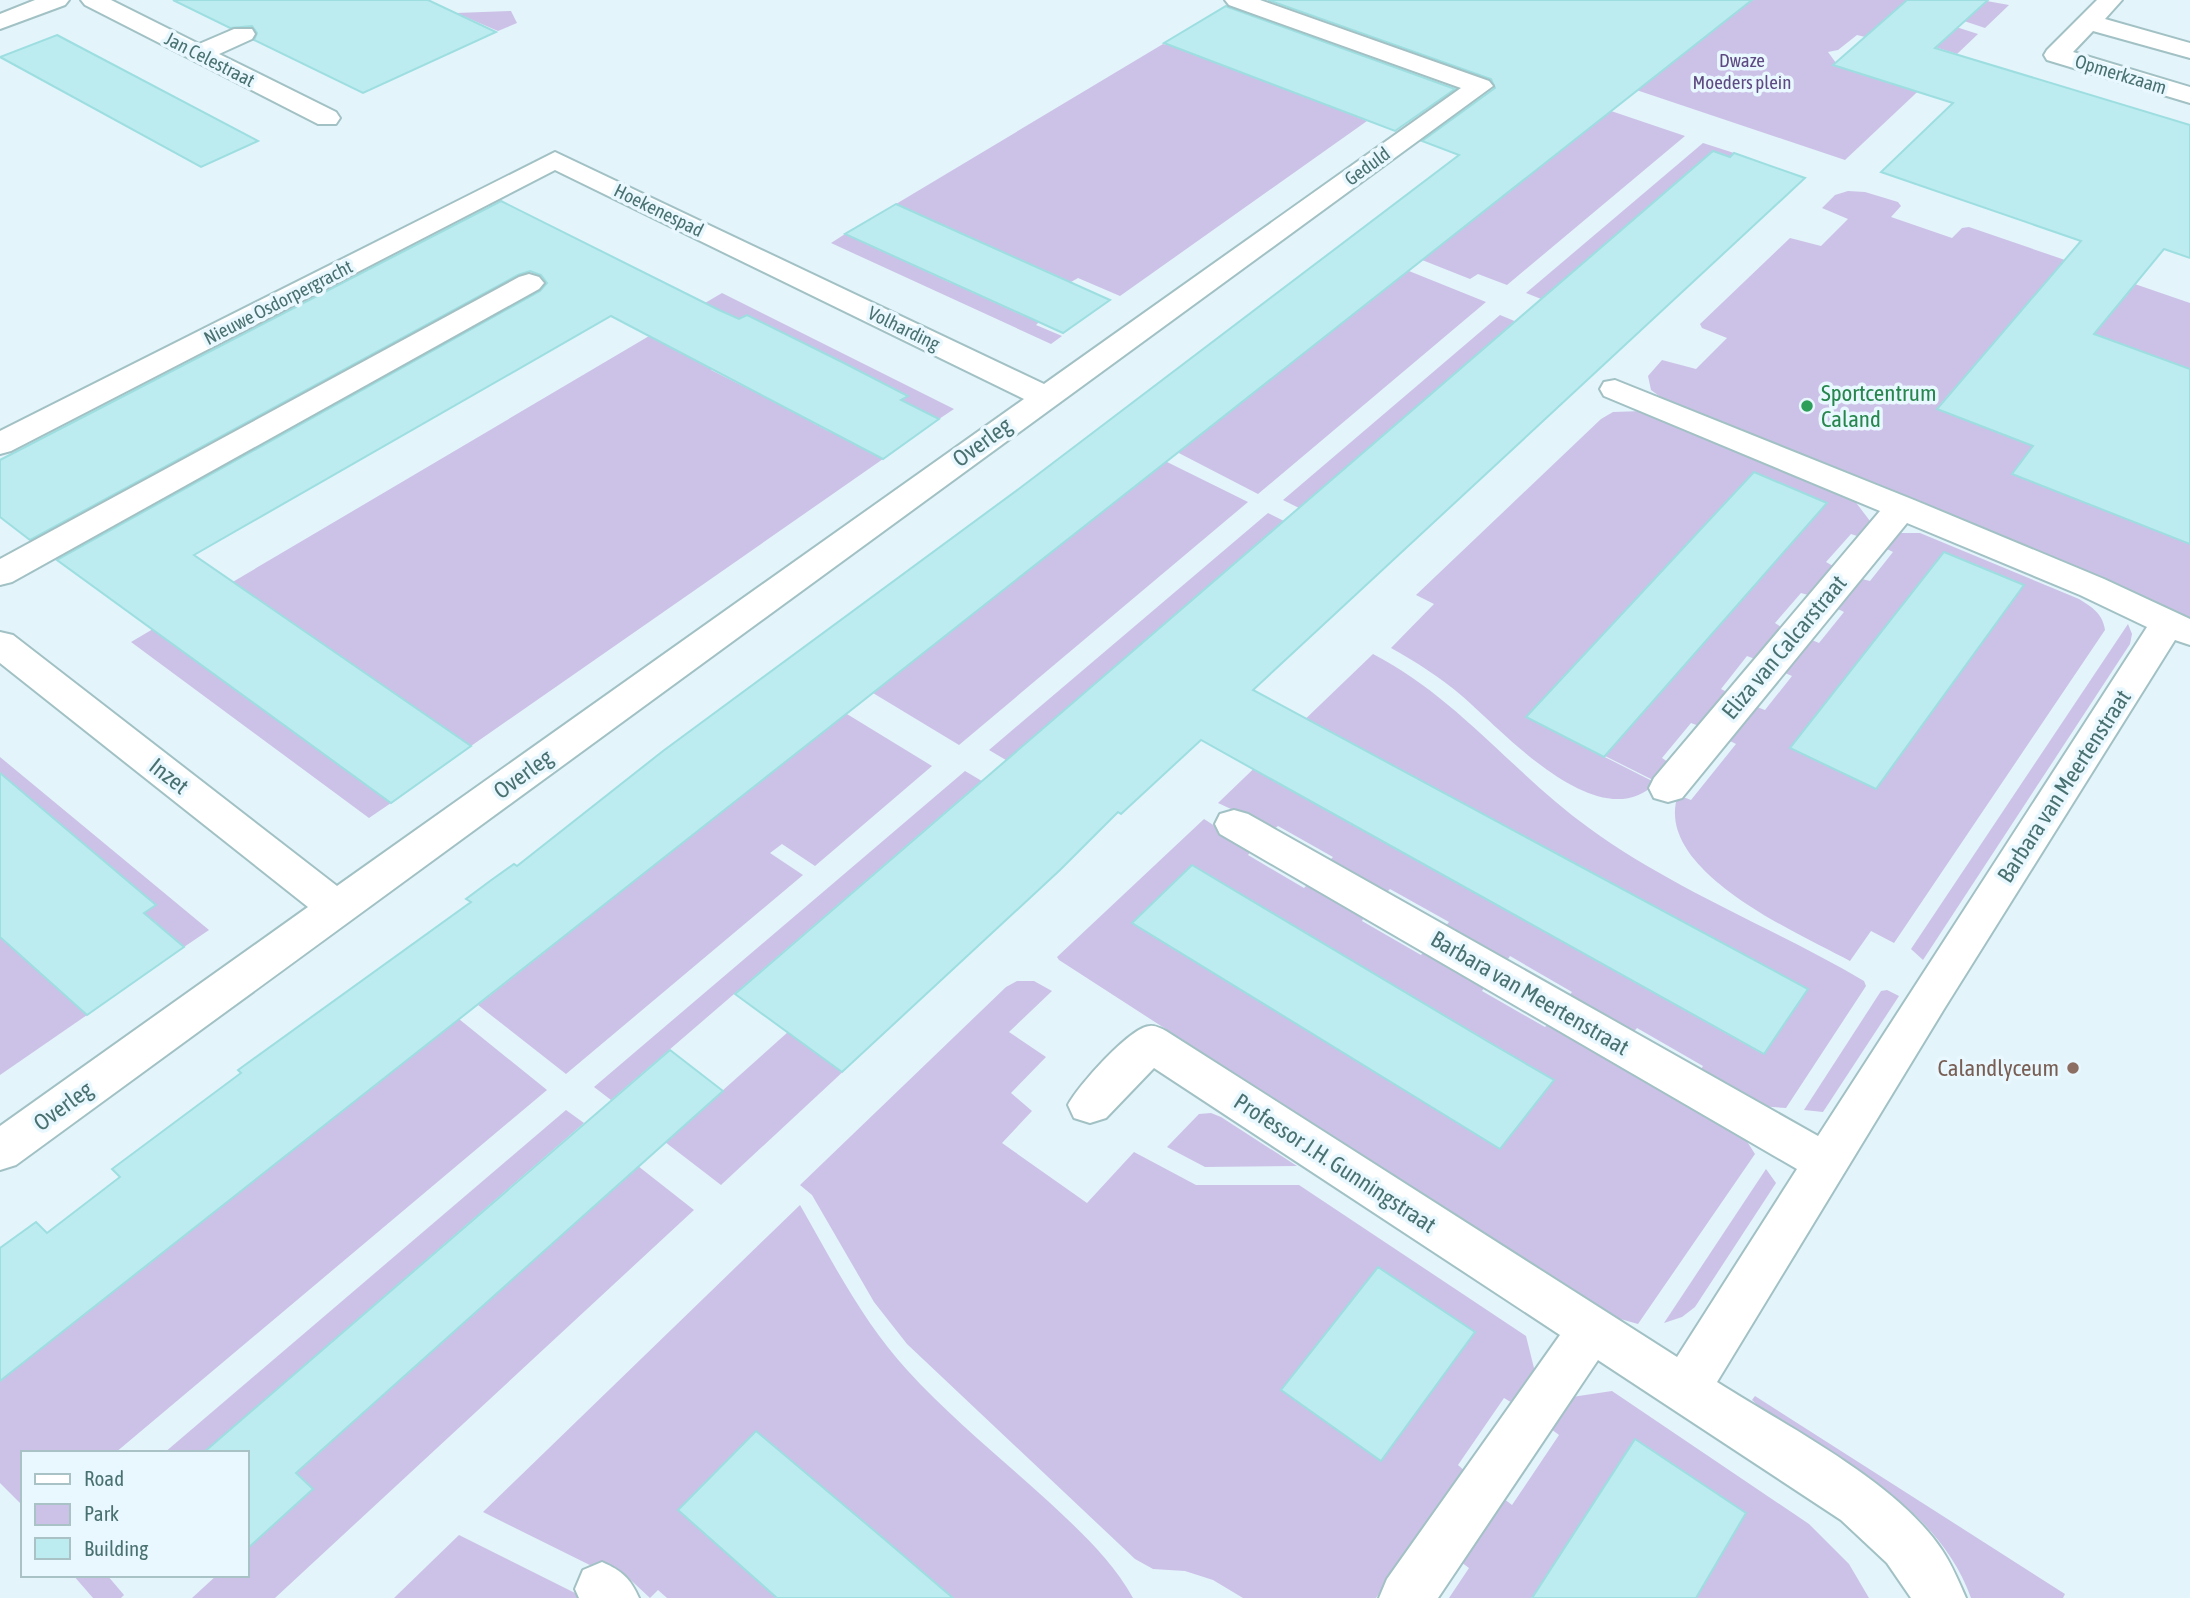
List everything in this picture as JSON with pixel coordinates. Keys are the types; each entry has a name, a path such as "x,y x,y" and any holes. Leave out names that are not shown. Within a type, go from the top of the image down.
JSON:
{"street":[{"path":"0,22 57,0"},
{"name":"Jan Celestraat","path":"93,0 327,118"},
{"name":"Geduld","path":"1045,397 1480,86 1237,0"},
{"name":"Opmerkzaam","path":"2110,0 2056,55 2190,95"},
{"name":"Opmerkzaam","path":"2088,22 2190,51"},
{"path":"198,53 243,34"},
{"name":"Hoekenespad","path":"555,160 762,259"},
{"name":"Nieuwe Osdorpergracht","path":"0,444 555,160"},
{"name":"Volharding","path":"762,259 1045,397"},
{"path":"0,573 529,283"},
{"path":"1615,388 2092,587 2179,628"},
{"name":"Overleg","path":"0,1151 1045,397"},
{"name":"Eliza van Calcarstraat","path":"1668,788 1902,507"},
{"name":"Barbara van Meertenstraat","path":"1684,1390 1825,1163 2179,628"},
{"name":"Inzet","path":"0,644 337,908"},
{"name":"Barbara van Meertenstraat","path":"1234,824 1825,1163"},
{"name":"Professor J.H. Gunningstraat","path":"1090,1105 1152,1043 1859,1502 1906,1543 1933,1583 1938,1598"},
{"path":"1406,1598 1591,1330"}],"green space":[{"name":"Dwaze Moeders plein","path":"1368,0 1907,0 1865,37 1857,35 1838,50 1828,52 1839,67 1947,64 1845,160"},
{"path":"1981,0 2009,5 1985,28 1964,21"},
{"path":"511,11 517,23 498,31 456,13"},
{"path":"1953,26 1978,34 1957,54 1935,47"},
{"path":"1163,44 1187,49 1367,121 1120,296 1078,278 1071,282 896,204"},
{"path":"1549,90 1685,136 1507,285 1478,274 1470,279 1417,258"},
{"path":"1703,143 1734,153 1559,306 1526,293"},
{"name":"Sportcentrum Caland","path":"1848,191 1865,192 1898,202 1901,206 1891,217 1952,238 1962,228 1969,227 2190,303 2190,369 2023,309 1937,408 2033,446 2012,474 2190,544 2190,618 1670,404 1651,390 1648,376 1662,360 1696,369 1727,338 1702,328 1700,324 1790,238 1821,246 1848,219 1822,208 1835,195"},
{"path":"845,234 881,251 884,248 895,257 951,283 954,280 965,289 1024,316 1028,314 1041,320 1036,325 1062,336 1051,344 831,243"},
{"path":"1404,269 1486,302 1258,494 1173,450 1361,303 1366,305 1396,281"},
{"path":"722,293 954,409 939,419 901,400 907,395 890,387 883,391 747,315 739,319 720,310 663,343 715,367 711,370 755,392 759,390 828,431 833,428 883,459 471,746 249,593 170,640 391,803 369,818 131,642"},
{"path":"1500,315 1534,329 1528,334 1510,326 1299,508 1283,500"},
{"path":"1642,411 1851,496 1870,521 1857,536 1851,534 1826,562 1833,566 1808,595 1801,593 1775,623 1781,627 1755,659 1747,656 1721,689 1727,692 1699,726 1691,723 1662,758 1668,762 1653,780 1605,756 1826,503 1754,472 1526,717 1656,783 1633,797 1607,798 1580,789 1553,774 1454,689 1391,648 1434,604 1416,595 1601,419 1613,412"},
{"path":"1161,459 1248,502 959,745 868,690"},
{"path":"1268,513 1284,521 1017,752 1043,782 989,750"},
{"path":"1899,533 1920,533 2079,599 2099,615 2105,630 1894,943 1871,931 1850,961 1766,916 1707,873 1687,849 1676,823 1678,795 1691,800 1736,744 1730,741 1757,707 1765,710 1792,676 1785,673 1812,640 1819,643 1844,612 1838,609 1862,579 1870,581 1893,552 1887,549","holes":["1944,552 2024,585 1876,789 1790,748"]},
{"path":"2128,624 2132,634 2130,644 1923,960 1911,949"},
{"path":"1373,654 1432,692 1561,807 1589,828 1655,871 1830,962 1864,981 1866,986 1786,1108 1759,1106 1699,1072 1703,1066 1637,1028 1632,1034 1568,997 1572,992 1510,956 1506,962 1445,927 1449,922 1390,889 1386,893 1329,861 1333,857 1278,826 1274,829 1218,803","holes":["1328,732 1808,989 1763,1054 1276,782"]},
{"path":"842,711 932,766 815,866 782,844 770,853 803,875 566,1074 478,1005 545,952 540,948 579,917 585,920 741,797 770,767 775,770 828,728"},
{"path":"0,757 209,930 184,947 144,913 156,905 0,773"},
{"path":"965,771 1019,803 1009,812 972,789 611,1100 594,1087"},
{"path":"1204,819 1252,850 1248,855 1304,888 1309,883 1365,915 1362,921 1421,955 1425,950 1486,985 1482,991 1545,1027 1550,1022 1741,1132 1755,1154 1638,1324 1610,1316 1057,957","holes":["1192,866 1554,1080 1500,1149 1133,923"]},
{"path":"1022,847 1060,870 721,1185 665,1142 950,887"},
{"path":"0,937 87,1015 0,1075"},
{"path":"1017,981 1034,981 1052,991 1009,1032 1046,1057 1011,1093 1032,1111 1002,1143 1087,1203 1134,1152 1196,1185 1299,1185 1526,1336 1535,1372 1514,1404 1504,1398 1458,1465 1466,1472 1376,1598 1243,1598 1213,1580 1185,1571 1153,1569 1135,1559 907,1344 874,1302 812,1195 800,1185 1006,987","holes":["1475,1332 1381,1461 1282,1390"]},
{"path":"1887,990 1899,996 1823,1112 1804,1110 1881,991"},
{"path":"459,1019 547,1090 117,1451 21,1451 21,1504 0,1483 0,1381"},
{"path":"566,1110 584,1123 205,1451 166,1451"},
{"path":"1211,1113 1297,1166 1205,1167 1167,1147 1199,1114"},
{"path":"638,1166 694,1210 275,1598 192,1598 215,1577 248,1577 248,1548 286,1513 270,1496"},
{"path":"1766,1169 1776,1183 1695,1307 1682,1317 1664,1323"},
{"path":"800,1205 877,1333 908,1371 1084,1536 1116,1571 1133,1598 953,1598 756,1431 678,1510 777,1598 667,1598 658,1590 650,1598 621,1571 614,1577 483,1512"},
{"path":"1612,1391 1809,1524 1849,1564 1869,1598 1696,1598 1746,1513 1635,1439 1532,1598 1449,1598 1469,1568 1461,1562 1503,1498 1512,1505 1559,1435 1551,1429 1572,1397"},
{"path":"1755,1396 2065,1594 2063,1598 1971,1598 1956,1566 1936,1537 1912,1513 1857,1470 1767,1414 1752,1400"},
{"path":"459,1535 585,1598 394,1598"},
{"path":"75,1577 109,1577 124,1595 121,1598 93,1598"}],"building":[{"path":"173,0 428,0 496,32 363,93 254,40 257,33 252,26 230,28"},
{"path":"1268,0 1752,0 0,1381 0,1248 36,1222 47,1233 120,1177 112,1169 241,1073 238,1070 471,902 466,899 514,864 517,866 663,751 1020,488 1459,155 1422,141 1495,88 1491,79"},
{"path":"1907,0 1988,0 1935,48 2190,125 2190,258 2164,249 2094,334 2190,369 2190,544 2012,474 2033,446 1937,409 2081,241 1881,172 1953,103 1833,65"},
{"path":"1226,6 1455,89 1395,131 1164,43"},
{"path":"57,35 258,141 201,167 0,57"},
{"path":"1713,151 1730,157 1734,153 1805,178 1253,690 1808,989 1764,1054 1201,740 1121,814 1118,812 1060,870 842,1072 735,994"},
{"path":"501,201 719,310 739,319 747,315 842,362 908,396 901,400 939,419 883,459 611,316 194,555 471,746 391,803 57,560 540,291 547,283 541,275 530,271 518,275 30,540 0,517 0,460"},
{"path":"896,204 1110,300 1063,333 845,234"},
{"path":"1754,472 1827,503 1604,757 1526,717"},
{"path":"1944,552 2024,585 1876,789 1790,748"},
{"path":"0,773 156,905 144,913 184,947 87,1015 0,937"},
{"path":"1192,865 1554,1080 1500,1149 1132,923"},
{"path":"670,1050 723,1091 296,1473 313,1489 248,1548 248,1451 205,1451"},
{"path":"1378,1267 1475,1332 1381,1461 1281,1390"},
{"path":"756,1431 953,1598 777,1598 678,1510"},
{"path":"1635,1439 1746,1513 1696,1598 1532,1598"}],"place":[{"name":"Sportcentrum Caland","path":"1807,406"},
{"name":"Calandlyceum","path":"2073,1068"}]}
